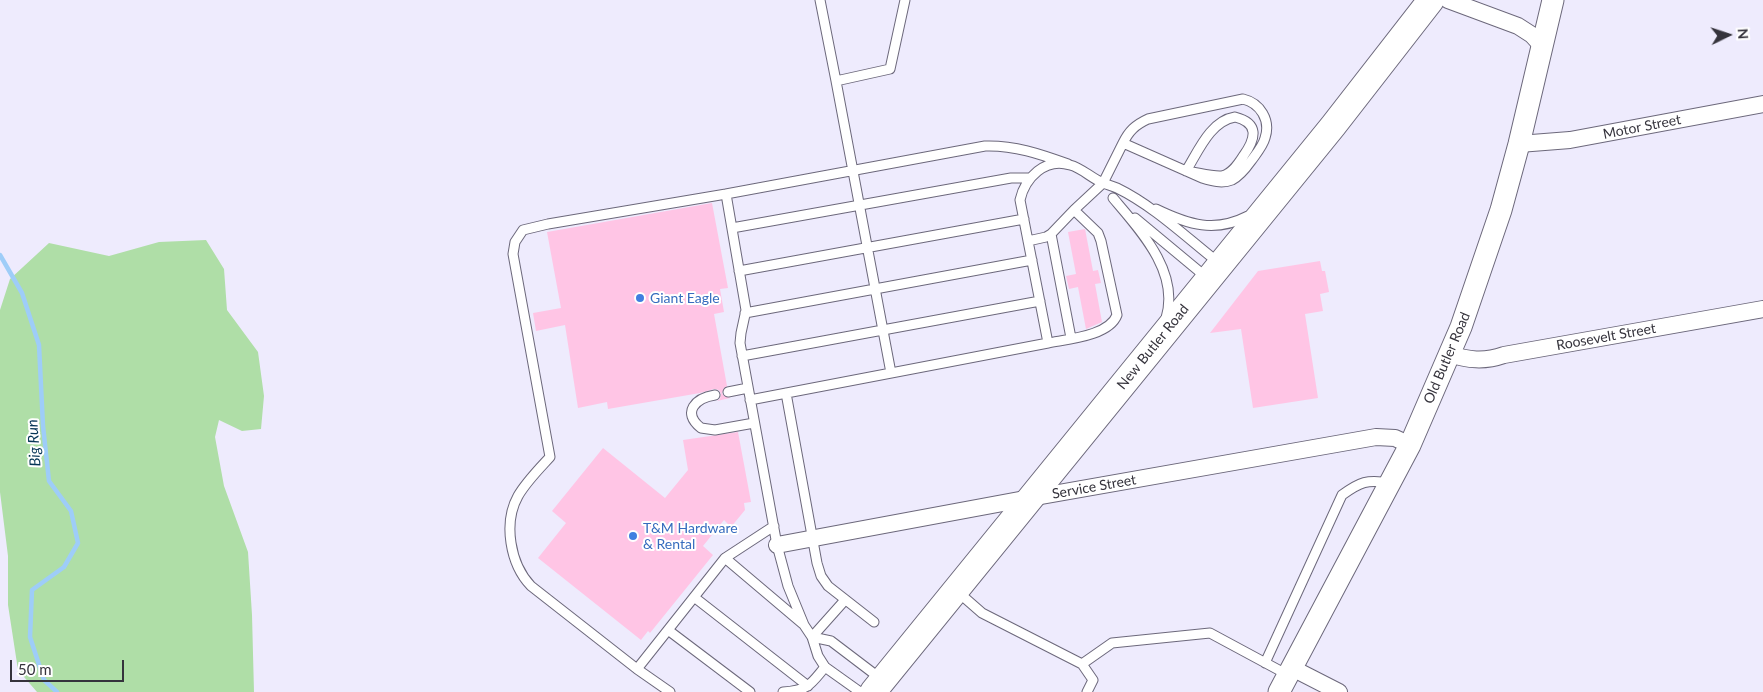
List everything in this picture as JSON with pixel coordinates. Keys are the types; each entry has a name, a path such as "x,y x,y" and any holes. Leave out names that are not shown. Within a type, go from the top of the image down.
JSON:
{"main road":[{"name":"New Butler Road","path":"878,686 1215,272 1431,0"}],"street":[{"path":"1448,0 1518,26 1532,35 1542,46"},
{"name":"Old Butler Road","path":"1287,678 1410,445 1461,327 1482,269 1519,144 1553,0"},
{"name":"Motor Street","path":"1519,144 1570,140 1763,104"},
{"name":"Roosevelt Street","path":"1449,354 1465,360 1493,359 1504,355 1763,309"},
{"name":"Service Street","path":"777,545 1030,498 1376,438 1395,438 1410,445"},
{"path":"1287,678 1339,692"}],"lane":[{"path":"820,0 891,373"},
{"path":"836,80 890,69 904,0"},
{"path":"1028,240 1046,237 1051,234 1103,183 1123,144 1131,129 1138,123 1148,119 1243,99 1250,101 1258,107 1266,122 1265,139 1245,170 1231,180 1213,182 1123,144"},
{"path":"1235,117 1249,123 1253,128 1254,138 1252,144 1239,163 1230,172 1222,176 1214,176 1186,171 1220,121 1235,117"},
{"path":"670,692 637,669 531,586 517,568 510,537 512,510 519,495 550,457 513,254 515,242 522,230 985,146 1027,150 1068,164 1172,216 1210,226 1225,225 1239,221 1263,207 1278,193"},
{"path":"1027,150 1035,158 1035,168 1023,189 1020,200 1048,343"},
{"path":"732,228 1031,176 1046,165 1068,164"},
{"path":"1103,183 1145,237 1159,260 1166,280 1167,314 1152,348"},
{"path":"726,194 745,313 740,333 742,356 777,545 788,586 804,625 812,637 818,656 825,667 860,692"},
{"path":"1114,198 1128,212 1215,272"},
{"path":"1135,198 1215,272"},
{"path":"750,400 1048,343 1090,334 1109,327 1115,322 1117,316 1101,241 1098,233 1074,210"},
{"path":"739,271 1024,218"},
{"path":"1051,234 1071,338"},
{"path":"745,313 1032,260"},
{"path":"742,356 1040,301"},
{"path":"728,392 748,388"},
{"path":"786,393 821,576 828,586 874,622"},
{"path":"715,395 700,399 692,410 692,417 701,428 715,430 754,422"},
{"path":"1265,663 1342,495 1356,485 1372,480 1390,483"},
{"path":"637,669 725,558 774,526"},
{"path":"725,558 804,625"},
{"path":"956,590 982,613 1082,664 1093,680 1087,692"},
{"path":"694,597 808,686"},
{"path":"812,637 845,600"},
{"path":"668,630 750,692"},
{"path":"1082,664 1112,643 1210,633 1265,663 1287,678"},
{"path":"812,637 831,642 878,686"},
{"path":"783,692 797,691 808,686 825,667"}],"green space":[{"path":"206,240 224,269 227,310 258,352 264,396 261,429 242,431 219,420 215,437 224,486 248,552 254,692 37,692 18,670 8,605 8,556 0,492 0,310 10,279 49,243 109,256 159,242"}],"building":[{"name":"Giant Eagle","path":"712,203 728,288 720,289 724,312 714,314 727,386 722,393 730,398 717,401 720,399 721,394 719,390 714,389 608,409 607,402 578,408 565,325 536,331 533,313 561,308 547,232"},
{"path":"1085,229 1093,271 1098,270 1101,283 1095,284 1102,322 1086,329 1078,287 1069,289 1066,276 1076,274 1068,232"},
{"path":"1320,261 1322,271 1325,271 1329,292 1320,294 1323,311 1305,314 1318,398 1253,408 1241,329 1210,333 1258,271"},
{"name":"T&M Hardware & Rental","path":"738,432 751,502 744,503 745,510 731,527 724,520 703,546 713,555 650,633 648,631 641,640 538,558 566,523 552,511 603,448 665,498 688,470 683,440"}],"waterway":[{"name":"Big Run","path":"0,255 22,293 39,345 43,426 49,481 71,511 78,543 64,567 32,590 30,637 44,680 57,692"}],"place":[{"name":"Giant Eagle","path":"640,298"},
{"name":"T&M Hardware & Rental","path":"633,536"}]}
